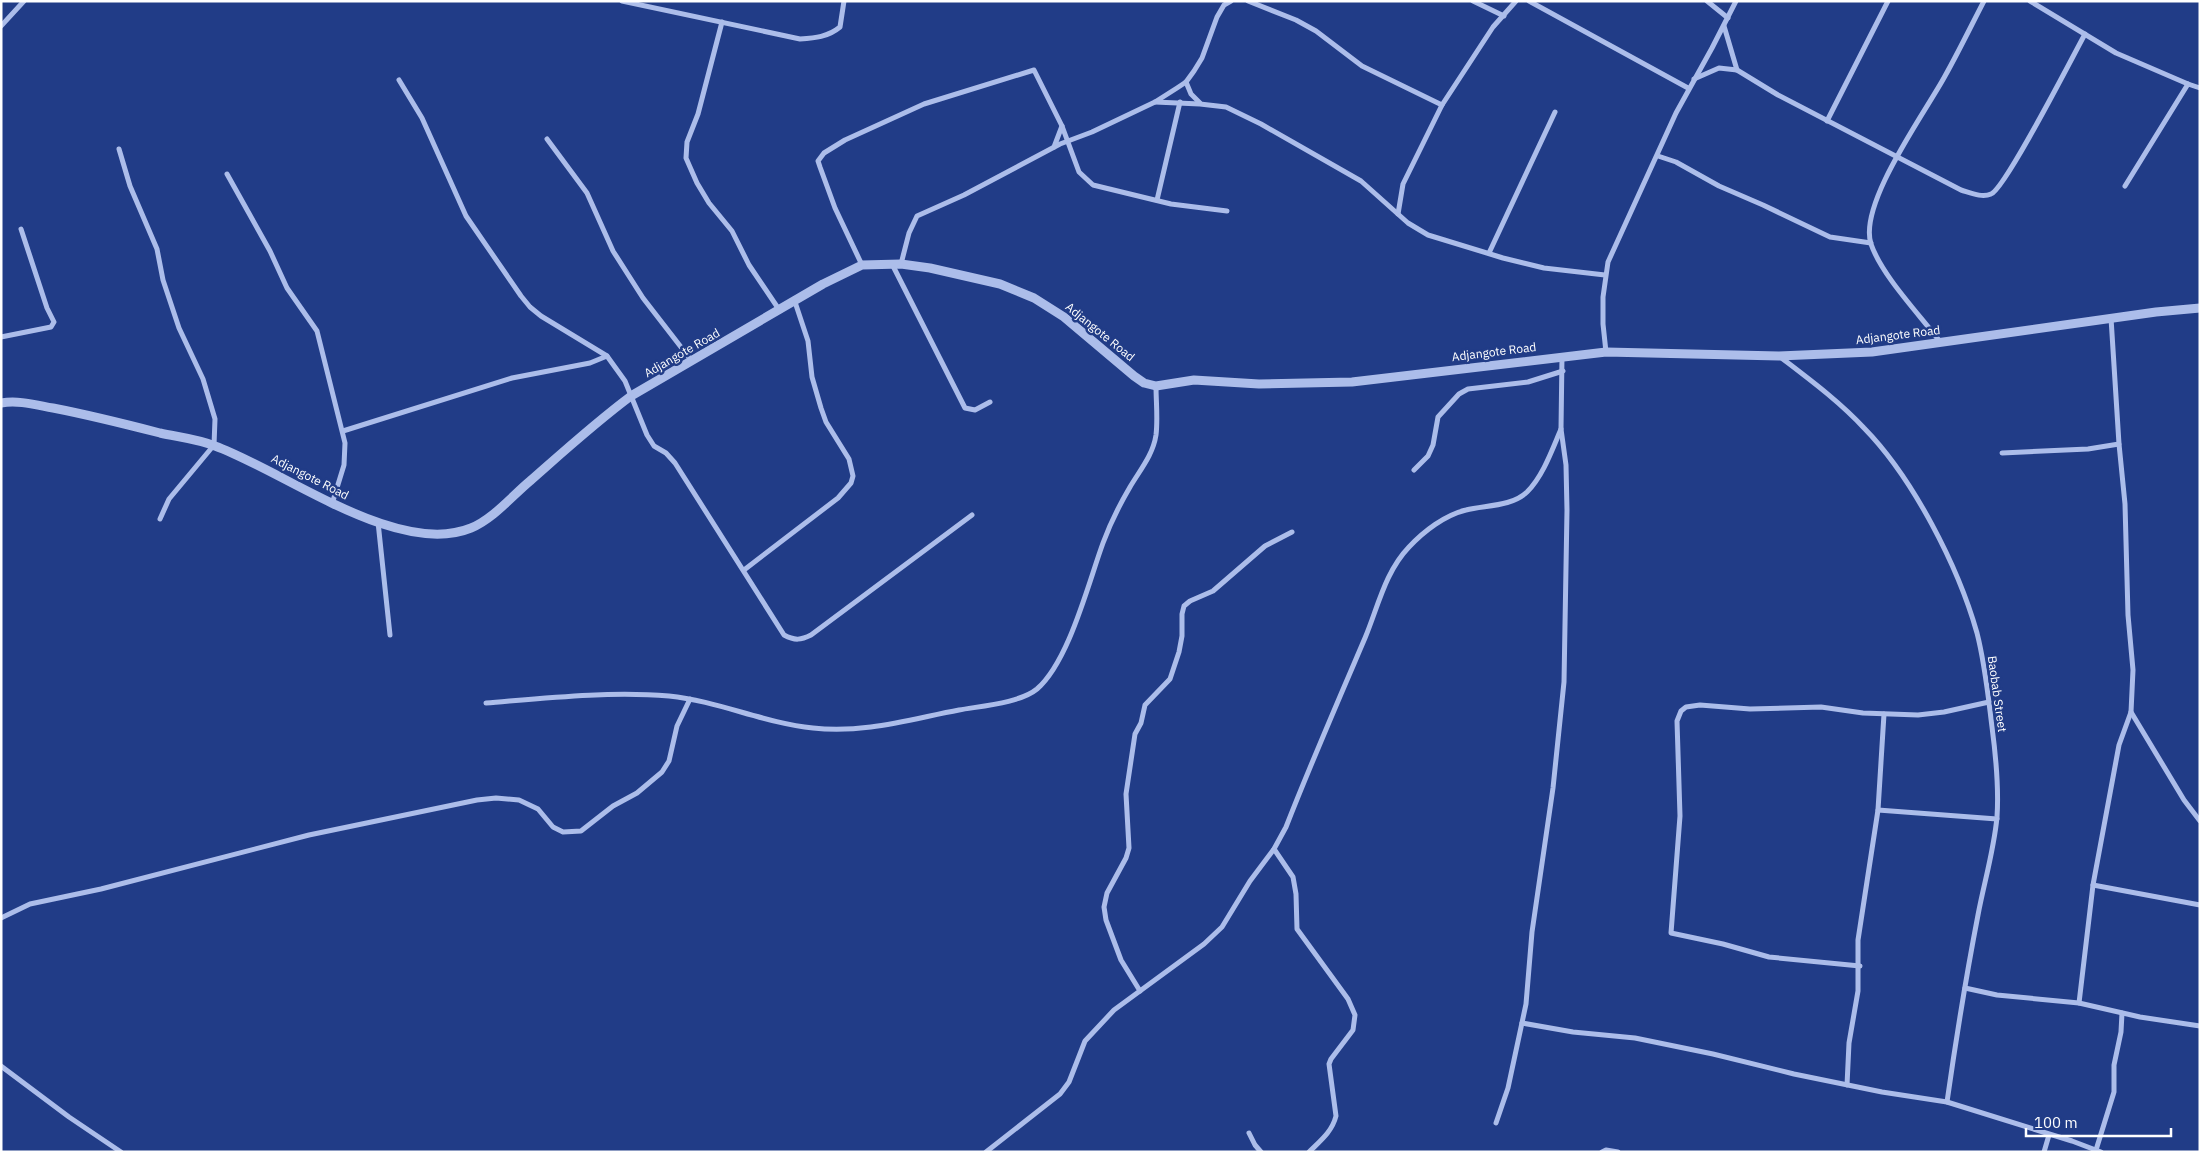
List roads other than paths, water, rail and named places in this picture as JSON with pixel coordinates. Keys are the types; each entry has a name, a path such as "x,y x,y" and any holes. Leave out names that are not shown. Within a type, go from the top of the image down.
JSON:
{"street":[{"path":"1,26 24,1"},
{"path":"622,1 800,39 819,38 832,33 840,27 844,1"},
{"path":"990,402 975,410 965,408 896,264 917,216 964,196 1054,147 1155,102 1186,82 1202,58 1217,17 1224,5 1231,1"},
{"path":"1248,1 1296,20 1316,32 1362,66 1442,105"},
{"path":"1473,1 1504,16"},
{"path":"1398,214 1403,184 1442,105 1494,27 1516,1"},
{"path":"1529,1 1688,88"},
{"path":"1706,1 1728,18"},
{"path":"1606,352 1603,324 1605,275 1608,262 1688,88 1724,26 1736,1"},
{"path":"1828,121 1888,1"},
{"path":"1941,343 1885,271 1871,244 1868,227 1872,210 1897,156 1945,77 1984,1"},
{"path":"2030,1 2116,53 2200,88"},
{"path":"722,22 698,114 686,142 686,158 705,196 732,231 749,265 780,311"},
{"path":"1724,26 1737,70"},
{"path":"1694,79 1719,68 1737,70 1778,95 1961,190 1985,196 1997,191 2011,169 2085,34"},
{"path":"862,265 835,208 820,167 818,160 824,152 845,140 924,104 1034,70 1062,126 1079,172 1092,185 1194,208 1227,211"},
{"path":"399,80 422,118 466,216 521,296 541,316 607,356 625,381 647,435 654,446 666,453 675,463 784,636 792,640 802,640 812,635 972,515"},
{"path":"1186,82 1191,94 1200,104"},
{"path":"2125,186 2188,84"},
{"path":"1155,102 1180,102 1226,107 1261,124 1361,180 1408,223 1428,235 1544,268 1605,275"},
{"path":"1157,200 1180,102"},
{"path":"1489,253 1555,112"},
{"path":"1054,147 1062,126"},
{"path":"548,139 587,193 613,251 643,298 691,360"},
{"path":"119,149 130,186 157,249 178,328 203,379 215,419 214,445 169,499 160,519"},
{"path":"1658,156 1830,237 1871,244"},
{"path":"226,174 270,251 287,288 316,331 344,431 346,452 332,504"},
{"path":"1,337 51,327 54,322 47,308 21,229"},
{"name":"Adjangote Road","path":"1,403 12,401 75,412 214,445 249,460 332,504 378,522 421,534 449,534 472,528 494,512 631,396 691,360 780,311 823,284 862,265 896,264 930,268 1000,284 1034,298 1064,316 1134,376 1156,386 1194,380 1259,384 1352,382 1606,352 1779,356 1872,352 2111,318 2200,308"},
{"path":"744,570 838,498 851,483 853,476 849,459 826,422 821,408 812,376 808,341 795,302"},
{"path":"2079,1004 2093,885 2119,745 2131,712 2133,670 2128,614 2125,504 2111,318"},
{"path":"344,431 512,378 590,363 607,356"},
{"path":"1496,1123 1508,1088 1528,989 1532,932 1553,788 1564,682 1567,510 1566,465 1560,429 1562,356"},
{"name":"Baobab Street","path":"1779,356 1842,406 1866,429 1891,461 1923,509 1962,588 1977,633 1986,678 1997,777 1996,818 1965,988 1947,1102"},
{"path":"1414,470 1428,456 1433,445 1438,417 1459,394 1468,389 1528,382 1563,371"},
{"path":"486,703 601,696 667,696 690,699 774,721 814,728 848,729 880,726 982,706 1014,699 1036,690 1054,669 1070,638 1106,534 1130,487 1150,456 1156,435 1156,386"},
{"path":"986,1152 1060,1094 1069,1082 1085,1041 1114,1010 1204,944 1222,927 1250,881 1274,849 1286,827 1367,632 1382,590 1394,566 1409,547 1448,517 1466,510 1511,501 1525,494 1535,483 1560,429"},
{"path":"2002,453 2088,449 2119,444"},
{"path":"378,522 390,634"},
{"path":"1140,990 1121,960 1106,920 1104,907 1107,893 1126,858 1129,848 1126,794 1135,734 1141,723 1145,706 1170,679 1179,652 1184,606 1214,591 1265,546 1292,532"},
{"path":"1,918 30,904 101,889 309,835 477,800 496,798 519,800 538,809 553,826 562,832 581,831 613,806 638,793 662,772 669,761 677,726 690,699"},
{"path":"1860,966 1769,957 1671,933 1680,816 1677,720 1686,707 1700,706 1750,708 1821,707 1884,714 1918,715 1944,712 1989,702"},
{"path":"2131,712 2184,800 2200,821"},
{"path":"1847,1085 1849,1043 1858,991 1860,966 1858,940 1878,810 1884,714"},
{"path":"1878,810 1996,818"},
{"path":"1274,849 1293,877 1296,894 1297,929 1348,999 1355,1015 1354,1030 1330,1059 1329,1064 1336,1116 1334,1124 1308,1152"},
{"path":"2093,885 2200,905"},
{"path":"1965,988 1997,995 2079,1004 2200,1026"},
{"path":"1522,1023 1573,1032 1635,1038 1847,1085 1947,1102 2098,1151 2114,1092 2114,1065 2121,1032 2122,1013"},
{"path":"1,1066 69,1117 121,1152"},
{"path":"1249,1132 1254,1145 1261,1152"},
{"path":"2044,1152 2049,1135"},
{"path":"1602,1152 1606,1150 1618,1152"}]}
